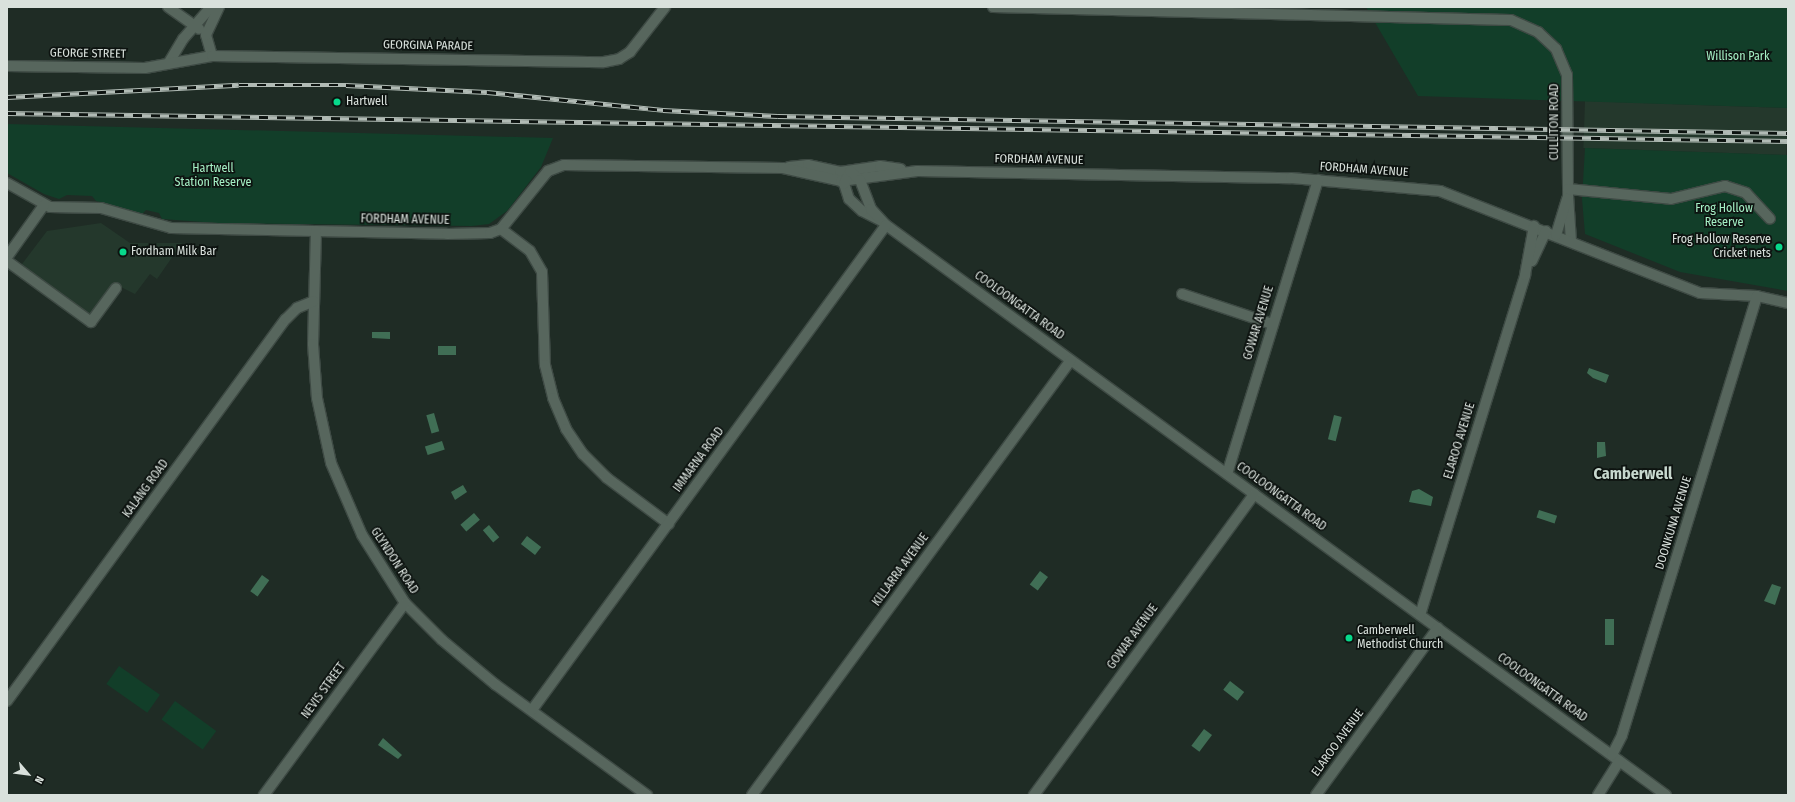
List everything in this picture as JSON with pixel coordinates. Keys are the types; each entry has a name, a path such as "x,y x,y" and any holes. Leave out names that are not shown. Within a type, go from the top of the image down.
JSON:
{"street":[{"path":"168,7 206,34"},
{"path":"168,64 179,44 211,7"},
{"path":"212,56 206,34 219,7"},
{"name":"GEORGINA PARADE","path":"168,64 212,56 604,62 619,59 630,52 665,7"},
{"name":"CULLITON ROAD","path":"992,7 1150,8 1511,20 1538,32 1551,45 1568,75 1568,192 1571,241"},
{"name":"GEORGE STREET","path":"7,66 144,68 168,64"},
{"name":"FORDHAM AVENUE","path":"7,183 44,205 58,208 101,208 172,228 484,234 501,228 544,176 558,166 783,168 808,165 836,171 850,172 880,166 917,171 1318,180 1431,189 1546,230 1700,293 1757,296 1788,303"},
{"name":"FORDHAM AVENUE","path":"783,168 844,181 917,171"},
{"path":"844,181 850,172 860,180"},
{"name":"COOLOONGATTA ROAD","path":"860,180 868,202 883,222"},
{"name":"GOWAR AVENUE","path":"1227,474 1272,324 1318,180"},
{"name":"COOLOONGATTA ROAD","path":"844,181 850,202 862,211 883,222 1666,795"},
{"path":"1568,192 1671,199 1724,186 1746,193 1770,219"},
{"name":"CULLITON ROAD","path":"1556,235 1568,192"},
{"path":"7,257 44,205"},
{"name":"IMMARNA ROAD","path":"532,710 669,524 883,222"},
{"name":"ELAROO AVENUE","path":"1420,615 1525,275 1534,226"},
{"path":"501,228 530,250 542,272 545,365 553,398 566,429 583,454 607,478 669,524"},
{"name":"ELAROO AVENUE","path":"1525,275 1546,230"},
{"name":"GLYNDON ROAD","path":"316,231 314,301 317,391 331,463 354,521 405,603 461,656 647,795"},
{"path":"7,261 91,322 116,288"},
{"path":"1182,294 1272,324"},
{"name":"DOONKUNA AVENUE","path":"1598,795 1616,758 1757,296"},
{"name":"KALANG ROAD","path":"7,701 286,319 297,308 314,301"},
{"name":"KILLARRA AVENUE","path":"752,795 1071,360"},
{"name":"GOWAR AVENUE","path":"1034,795 1254,494"},
{"name":"NEVIS STREET","path":"264,795 405,603"},
{"name":"ELAROO AVENUE","path":"1316,795 1438,628"}],"shaded area":[{"path":"1585,101 1788,108 1786,155 1583,148"},
{"path":"101,223 130,243 182,243 157,279 150,274 135,294 121,287 92,328 16,272 47,231"},
{"path":"372,332 390,332 390,339 372,338"},
{"path":"438,346 456,346 456,355 438,355"},
{"path":"1589,368 1609,375 1606,383 1593,378 1587,373"},
{"path":"434,413 439,431 432,433 426,415"},
{"path":"1334,415 1342,417 1336,441 1328,439"},
{"path":"442,441 445,450 428,455 425,447"},
{"path":"1597,442 1605,442 1606,456 1597,458"},
{"path":"463,485 467,492 455,500 451,492"},
{"path":"1419,489 1433,497 1431,506 1409,502 1412,491"},
{"path":"1539,510 1557,516 1555,523 1537,518"},
{"path":"474,513 480,520 466,532 460,525"},
{"path":"489,525 499,537 493,542 483,530"},
{"path":"527,536 541,547 535,555 521,544"},
{"path":"1040,571 1048,577 1038,591 1030,585"},
{"path":"262,575 269,580 258,596 250,591"},
{"path":"1772,584 1781,587 1775,605 1764,601"},
{"path":"1605,619 1614,619 1614,645 1605,645"},
{"path":"1230,681 1244,692 1237,701 1223,690"},
{"path":"1204,729 1212,735 1199,752 1191,746"},
{"path":"383,738 402,755 398,759 378,745"}],"green space":[{"name":"Willison Park","path":"1366,7 1788,7 1788,108 1418,96"},
{"name":"Hartwell Station Reserve","path":"7,124 553,138 541,167 507,211 489,224 472,226 217,223 162,219 159,213 146,210 142,214 96,201 92,196 67,195 59,199 44,194 7,173"},
{"name":"Frog Hollow Reserve","path":"1585,148 1788,155 1788,291 1680,272 1585,234 1582,199"},
{"path":"119,666 160,695 147,713 106,684"},
{"path":"175,701 216,731 203,750 161,720"}],"railway":[{"path":"7,97 239,85 346,85 487,92 663,110 778,116 1788,133"},
{"path":"7,113 1788,141"}],"place":[{"name":"Hartwell","path":"337,102"},
{"name":"Frog Hollow Reserve Cricket nets","path":"1779,247"},
{"name":"Fordham Milk Bar","path":"123,252"},
{"name":"Camberwell Methodist Church","path":"1349,638"}],"district":[{"name":"Camberwell","path":"1633,474"}]}
